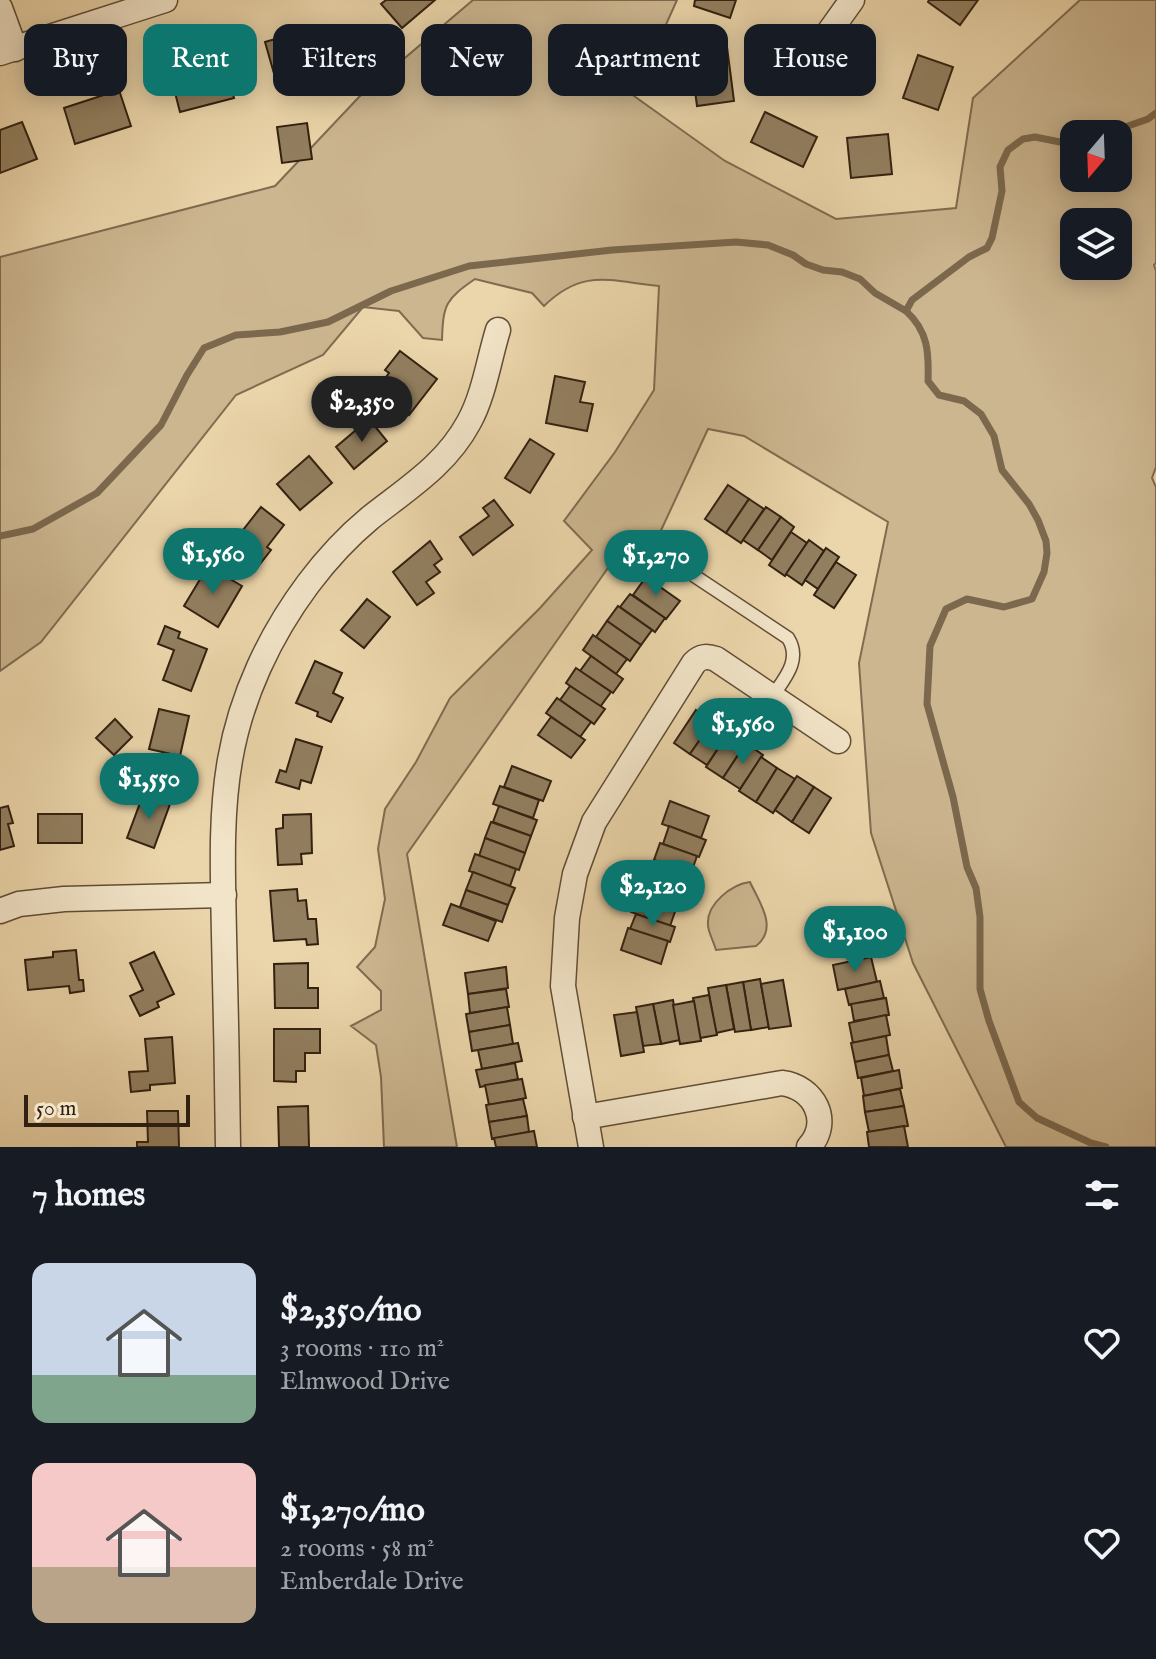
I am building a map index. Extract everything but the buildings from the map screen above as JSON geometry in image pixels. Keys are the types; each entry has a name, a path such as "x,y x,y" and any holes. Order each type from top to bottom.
{"street":[{"path":"0,8 7,51 165,0"},
{"path":"835,24 852,0"},
{"path":"228,1147 224,895 226,794 238,725 270,644 308,584 369,519 434,469 461,436 478,401 498,330"},
{"path":"591,1147 565,1008 563,963 575,874 594,822 699,658 708,656 716,659 838,741"},
{"path":"0,911 19,904 64,899 224,895"},
{"path":"585,1117 782,1083 802,1088 814,1101 820,1123 818,1134 809,1147"}],"lane":[{"path":"681,567 788,638 793,646 793,662 772,697"}],"shaded area":[{"path":"473,0 677,0 666,24 548,24 548,96 634,96 725,161 836,219 956,208 973,98 1080,0 1156,0 1156,467 1152,478 1156,487 1156,1147 1006,1147 913,963 871,833 859,663 888,522 744,436 708,429 651,552 610,565 407,854 457,1147 384,1147 381,1077 376,1045 351,1026 381,1010 381,991 357,967 375,947 385,899 378,849 385,809 416,762 450,698 540,608 592,550 564,521 615,452 654,390 659,286 611,280 584,282 571,286 544,306 532,293 475,279 448,304 442,340 423,338 399,311 363,307 323,355 236,395 41,642 0,671 0,257 275,186 360,96 405,96 405,58 421,44 421,96 532,96 532,24 445,24"},
{"path":"750,882 767,923 763,939 756,946 716,950 708,928 711,910 728,891"}],"waterway":[{"path":"1132,125 1156,113"},
{"path":"0,536 33,529 97,493 161,425 204,348 236,335 280,332 328,322 391,291 469,266 612,250 736,242 768,245 806,264 860,279 875,293 906,311 912,300 969,257 987,248 1002,191 1000,167 1008,150 1023,139 1035,137 1060,142"},
{"path":"906,311 919,326 926,343 928,381 939,395 964,401 981,414 994,436 1002,470 1029,504 1046,541 1044,572 1032,599 1004,607 967,599 946,609 930,646 927,704 953,797 967,867 976,888 980,917 980,989 1019,1102 1037,1118 1106,1147"}]}
